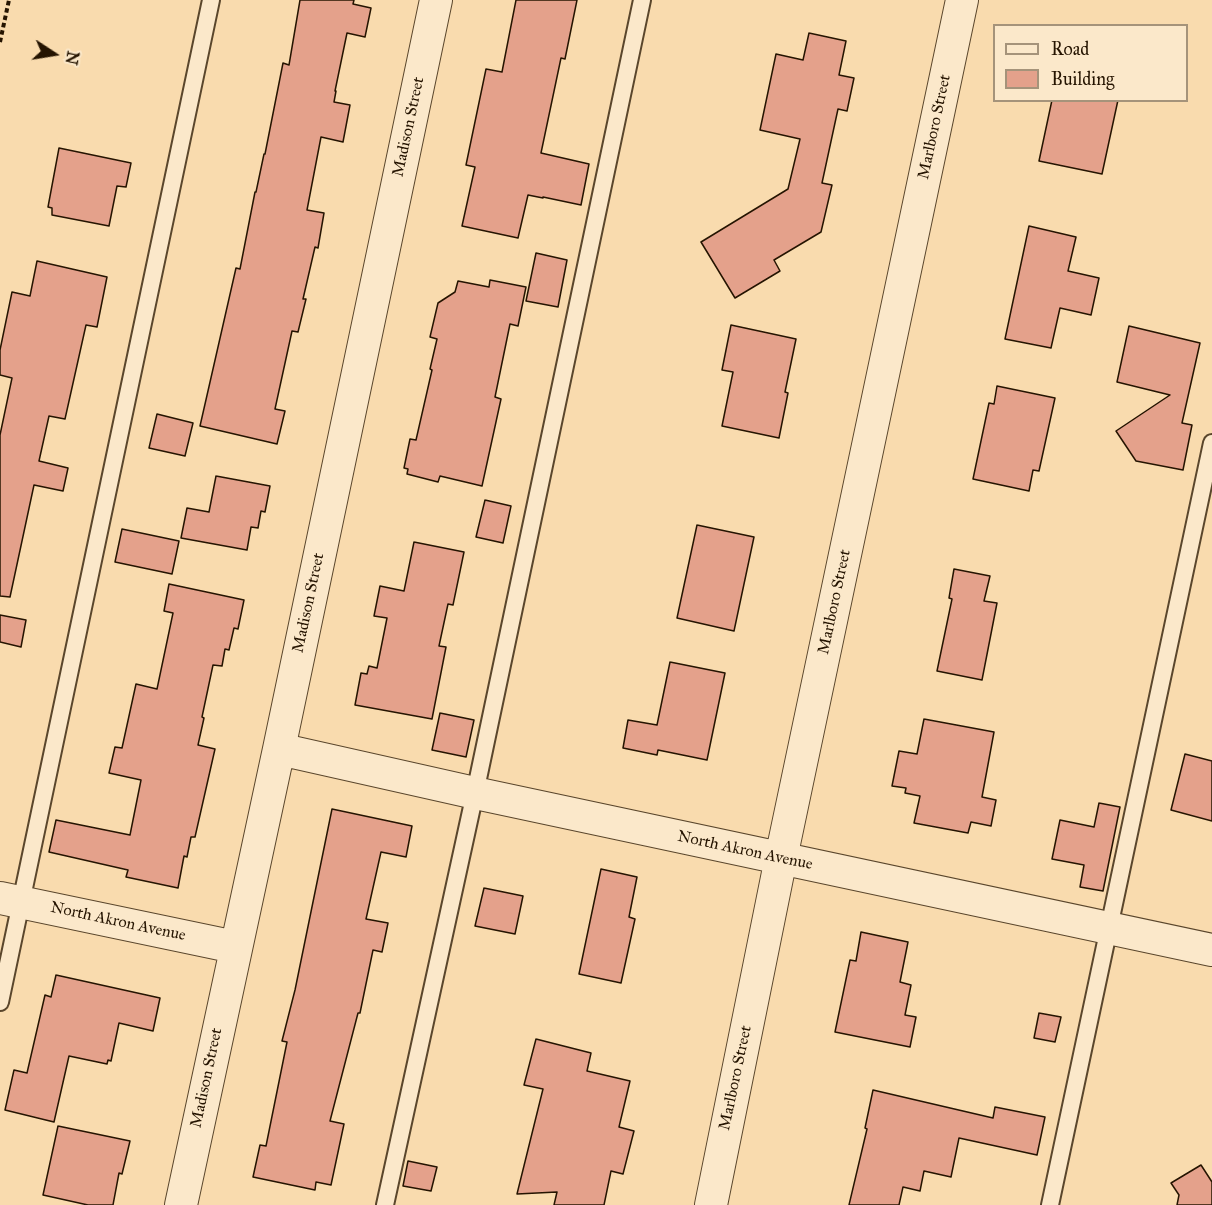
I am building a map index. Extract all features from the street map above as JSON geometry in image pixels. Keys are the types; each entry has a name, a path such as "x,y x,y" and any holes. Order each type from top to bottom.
{"street":[{"name":"Madison Street","path":"180,1205 279,749 436,0"},
{"name":"Marlboro Street","path":"711,1205 781,858 962,0"},
{"name":"North Akron Avenue","path":"279,749 1212,950"},
{"name":"North Akron Avenue","path":"10,900 235,946"}],"lane":[{"path":"0,1002 10,900 211,0"},
{"path":"385,1205 475,793 642,0"},
{"path":"1050,1205 1212,443"}],"path":[{"path":"0,42 9,0"}],"building":[{"path":"300,0 354,0 353,4 371,8 365,37 347,33 334,102 350,105 343,142 321,137 307,210 324,213 318,248 315,247 303,299 306,299 298,332 292,331 275,409 285,411 277,444 200,426 236,268 240,269 283,63 289,65"},
{"path":"516,0 577,0 565,59 561,58 541,153 589,164 581,205 528,195 518,238 462,226 475,167 466,165 486,69 502,72"},
{"path":"809,33 846,41 839,75 854,78 847,111 838,109 822,183 832,185 821,232 774,260 780,271 735,298 701,242 788,189 800,139 760,130 776,54 803,60"},
{"path":"1052,102 1118,102 1102,174 1039,161"},
{"path":"59,148 131,163 126,187 117,186 109,226 52,215 52,208 48,207"},
{"path":"1029,226 1076,237 1068,271 1099,278 1091,315 1060,308 1051,348 1005,339"},
{"path":"536,253 567,260 558,307 526,301"},
{"path":"37,261 107,277 97,327 86,325 65,419 49,416 39,461 68,468 63,491 34,485 10,597 0,596 0,435 12,378 0,375 0,350 12,292 30,296"},
{"path":"490,280 526,287 518,326 510,324 495,397 501,399 482,486 440,476 438,482 407,474 408,469 404,468 410,439 416,440 432,370 430,369 437,339 430,337 438,303 455,292 458,281 489,287"},
{"path":"731,325 796,339 785,392 788,393 779,438 722,426 733,372 722,370"},
{"path":"1129,326 1200,343 1182,423 1192,425 1183,470 1136,461 1116,431 1170,395 1117,382"},
{"path":"997,386 1055,398 1039,471 1033,470 1029,491 973,479 989,403 994,404"},
{"path":"157,414 193,423 185,456 149,448"},
{"path":"216,476 270,486 265,512 261,511 258,528 251,527 247,550 181,538 187,508 209,512"},
{"path":"485,500 511,506 503,543 476,537"},
{"path":"697,525 754,537 734,631 677,618"},
{"path":"122,529 179,541 172,574 115,562"},
{"path":"414,542 464,552 453,605 448,604 439,646 446,647 432,719 355,705 361,673 367,674 369,666 377,668 387,618 374,616 380,586 404,591"},
{"path":"954,569 990,576 984,601 997,603 982,680 937,671 952,599 949,598"},
{"path":"169,584 244,600 238,629 234,628 229,650 225,649 222,666 213,665 198,745 215,749 195,837 191,837 187,857 184,856 178,888 126,877 128,870 49,852 56,820 130,835 141,780 109,773 115,747 122,748 136,684 157,689 173,613 164,611"},
{"path":"0,615 26,620 21,647 0,642"},
{"path":"670,662 725,673 707,760 658,750 657,755 623,748 628,720 657,725"},
{"path":"440,713 474,720 466,757 432,750"},
{"path":"924,719 994,732 982,797 996,800 991,826 971,822 968,833 914,823 920,796 905,793 906,788 892,786 899,751 917,754"},
{"path":"1185,754 1212,761 1212,821 1171,810"},
{"path":"1099,803 1120,807 1103,891 1080,887 1084,865 1052,859 1060,820 1094,827"},
{"path":"332,809 412,826 406,857 381,852 366,919 388,923 382,952 373,950 360,1013 358,1013 330,1121 344,1124 331,1185 316,1182 315,1190 253,1177 260,1145 266,1146 287,1042 282,1041 295,990"},
{"path":"601,869 637,877 629,917 635,919 621,983 579,974"},
{"path":"484,888 523,896 515,934 475,926"},
{"path":"861,932 908,942 900,982 911,985 905,1015 916,1017 910,1047 835,1032 850,960 856,961"},
{"path":"56,975 160,998 153,1031 119,1023 111,1061 108,1060 107,1064 69,1056 54,1122 5,1110 14,1070 27,1073 45,995 51,997"},
{"path":"1039,1013 1061,1017 1055,1042 1034,1038"},
{"path":"536,1039 591,1053 587,1071 630,1081 619,1127 634,1131 623,1174 611,1171 604,1205 554,1205 557,1192 517,1194 543,1089 524,1085"},
{"path":"873,1090 993,1118 995,1107 1045,1117 1037,1155 959,1138 951,1177 924,1171 920,1191 903,1187 899,1205 849,1205 867,1129 865,1128"},
{"path":"58,1126 130,1141 122,1174 119,1173 113,1205 88,1205 43,1195"},
{"path":"408,1161 437,1167 431,1191 403,1186"},
{"path":"1201,1165 1212,1182 1212,1205 1177,1205 1179,1195 1171,1183"}]}
